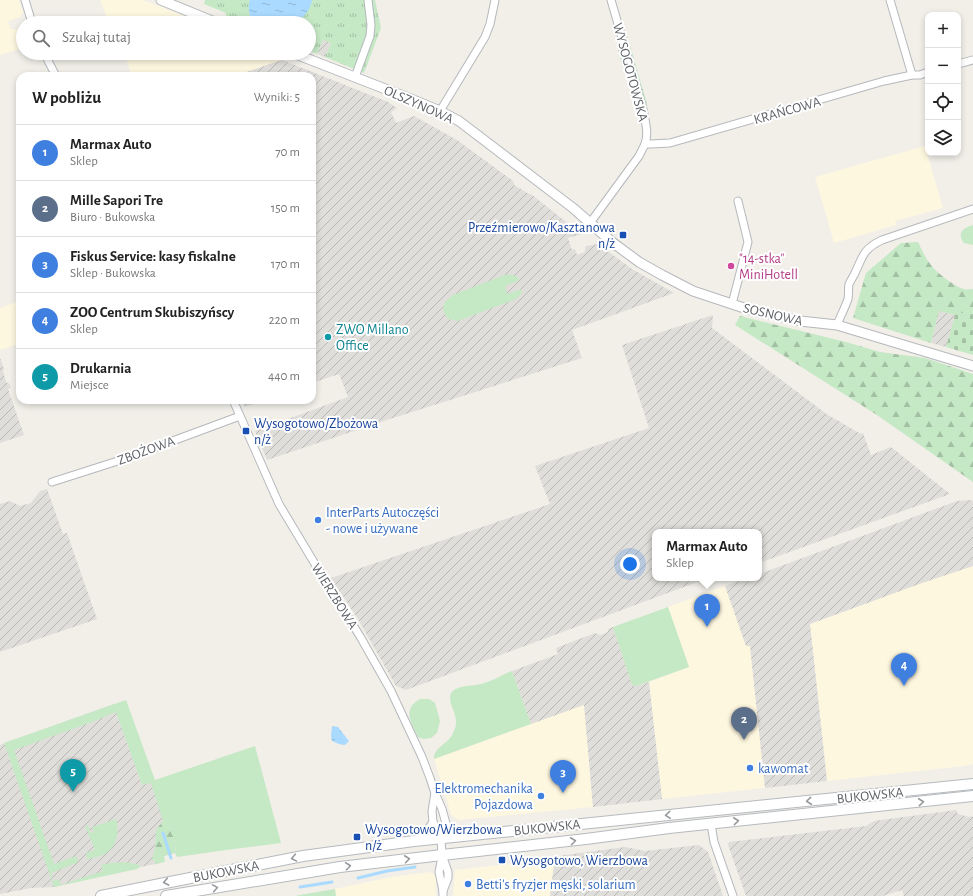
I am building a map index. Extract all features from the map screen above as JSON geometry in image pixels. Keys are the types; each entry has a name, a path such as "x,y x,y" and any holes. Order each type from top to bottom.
{"main road":[{"name":"BUKOWSKA","path":"101,896 303,856 414,841 973,784"},
{"name":"BUKOWSKA","path":"166,896 340,867 711,824 973,796"}],"street":[{"path":"25,0 30,16"},
{"path":"161,0 200,16"},
{"path":"355,77 370,36 371,25 368,0"},
{"path":"440,111 485,37 490,24 495,0"},
{"name":"WYSOGOTOWSKA","path":"590,224 639,156 645,144 647,126 611,0"},
{"path":"890,0 912,75"},
{"path":"48,60 54,72"},
{"name":"OLSZYNOWA","path":"311,60 440,111 459,121 573,208 590,224"},
{"path":"961,63 973,60"},
{"name":"KRAŃCOWA","path":"645,144 670,143 884,81 925,73"},
{"path":"732,304 748,242 738,201"},
{"path":"837,325 848,300 848,289 850,282 862,256 870,246 882,240 973,210"},
{"name":"SOSNOWA","path":"590,224 626,253 689,289 744,308 800,321 837,325 973,366"},
{"name":"WIERZBOWA","path":"235,404 279,504 391,691 422,757 442,809 447,827 441,839"},
{"name":"ZBOŻOWA","path":"52,482 124,459 240,416"},
{"name":"WIERZBOWA","path":"435,793 432,811 433,822 441,839 442,855 448,872 448,878 443,894"},
{"path":"414,841 428,830 433,822"},
{"path":"711,824 714,842 733,896"}],"shaded area":[{"path":"0,0 19,0 23,12 21,16 16,16 16,18 8,21 11,29 16,29 16,50 0,55"},
{"path":"100,0 143,0 184,16 106,16"},
{"path":"323,39 331,43 325,57 317,54"},
{"path":"126,60 282,60 247,72 131,72"},
{"path":"282,60 312,72 247,72"},
{"path":"316,73 388,102 397,108 391,112 396,123 414,116 457,140 513,181 514,185 531,194 581,234 568,238 572,250 575,249 577,255 585,252 586,246 598,244 632,269 674,293 572,330 582,358 267,460 255,431 348,397 339,374 316,382"},
{"path":"925,146 925,156 928,156 943,208 895,221 896,225 834,243 815,177"},
{"path":"16,302 16,344 1,350 0,347 0,308"},
{"path":"939,311 955,315 946,347 931,343"},
{"path":"713,315 712,328 828,415 861,434 863,433 871,455 891,447 950,494 762,562 762,529 652,529 652,581 700,581 406,690 396,686 358,619 331,578 550,504 535,466 649,428 622,345"},
{"path":"0,358 4,369 3,371 6,382 10,384 11,388 8,389 24,435 0,443"},
{"path":"244,404 254,404 245,407"},
{"path":"47,489 63,534 67,533 97,619 0,652 0,504 10,501 20,506 31,503 40,491"},
{"path":"957,501 973,501 973,566 810,624 827,781 765,788 750,646 746,646 725,586 739,581 762,581 762,573"},
{"path":"973,566 973,764 827,781 810,624"},
{"path":"725,586 746,646 750,645 765,788 662,799 649,682 689,667 668,607"},
{"path":"613,627 632,685 636,686 649,682 662,799 593,807 584,705 531,724 512,671 558,654 556,648 595,633 600,635 608,632 608,629"},
{"path":"114,704 142,785 151,782 174,853 164,856 161,863 54,887 31,888 0,894 0,745"},
{"path":"584,704 593,807 458,820 451,814 434,759"},
{"path":"956,810 958,814 969,817 973,816 973,896 904,896 902,890 883,896 746,896 728,845 729,842 866,826 874,821"},
{"path":"699,845 708,852 723,896 550,896 555,857 625,847 645,851"},
{"path":"555,857 550,896 453,896 455,870 544,860"},
{"path":"431,872 436,876 436,896 336,896 335,889 391,877"}],"green space":[{"path":"205,0 375,0 381,28 364,73 325,57 331,43 323,40 316,54 316,16 228,16 225,15 226,13 204,4"},
{"path":"627,35 647,104 647,110 626,36"},
{"path":"619,49 621,50 626,66 625,68 623,68"},
{"path":"973,225 973,245 964,243 961,236 962,231"},
{"path":"918,242 933,268 941,275 960,288 973,289 973,310 955,315 939,311 931,343 853,318 866,273 901,243"},
{"path":"507,274 516,276 520,280 505,286 507,294 522,289 521,294 516,299 458,321 448,319 444,312 443,306 444,303 453,295"},
{"path":"973,310 973,355 946,347 955,315"},
{"path":"740,316 846,342 880,352 925,358 973,374 973,482 877,415 735,325"},
{"path":"668,607 689,667 636,686 632,685 613,627"},
{"path":"512,671 531,724 434,759 436,751 451,737 455,729 456,718 451,704 451,693 459,688 485,683"},
{"path":"420,699 429,699 435,703 440,721 437,733 431,738 424,739 418,737 411,721 411,707"},
{"path":"126,700 155,780 255,746 281,843 177,857 175,853 176,845 168,822 163,821 151,783 142,785 116,712 14,750 54,864 76,856 78,860 77,863 51,873 53,881 59,879 61,885 103,871 101,865 111,863 129,863 139,865 140,867 137,869 54,887 4,743"},
{"path":"116,819 117,836 112,848 107,853 87,859 86,853 95,850 85,826 88,825 91,833 94,832 92,827"},
{"path":"163,821 168,822 176,845 175,853 164,856 155,848 156,830"},
{"path":"155,848 164,856 165,862 155,864 155,860 152,860"},
{"path":"335,889 336,896 294,896"}],"water":[{"path":"250,0 312,0 308,10 303,16 251,16 249,7"},
{"path":"332,726 338,727 349,741 345,745 332,741"}],"waterway":[{"path":"163,833 171,858"},
{"path":"358,878 387,871 415,867"},
{"path":"300,887 332,882"}],"place":[{"name":"Przeźmierowo/Kasztanowa n/ż","path":"623,235"},
{"name":"\"14-stka\" MiniHotell","path":"731,266"},
{"name":"ZWO Millano Office","path":"328,337"},
{"name":"Wysogotowo/Zbożowa n/ż","path":"246,431"},
{"name":"InterParts Autoczęści - nowe i używane","path":"318,520"},
{"name":"Marmax Auto","path":"707,627"},
{"name":"ZOO Centrum Skubiszyńscy","path":"904,686"},
{"name":"Mille Sapori Tre","path":"744,740"},
{"name":"kawomat","path":"750,768"},
{"name":"Drukarnia","path":"73,792"},
{"name":"Fiskus Service: kasy fiskalne","path":"563,793"},
{"name":"Elektromechanika Pojazdowa","path":"541,796"},
{"name":"Wysogotowo/Wierzbowa n/ż","path":"357,837"},
{"name":"Wysogotowo, Wierzbowa","path":"502,860"},
{"name":"Betti's fryzjer męski, solarium","path":"468,884"}]}
